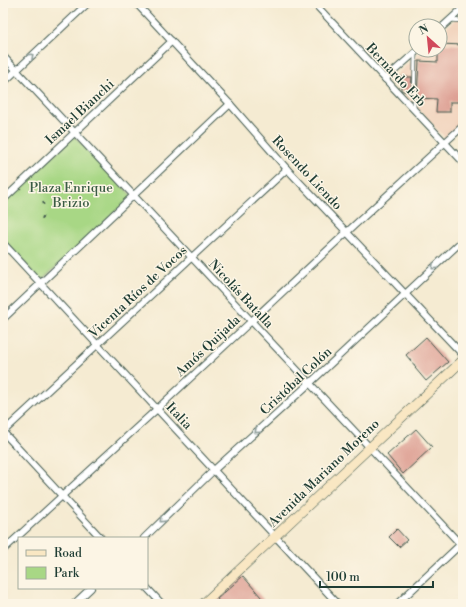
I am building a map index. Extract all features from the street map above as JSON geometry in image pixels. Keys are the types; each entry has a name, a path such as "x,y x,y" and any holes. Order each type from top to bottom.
{"main road":[{"name":"Avenida Mariano Moreno","path":"203,604 463,360"}],"street":[{"path":"3,83 88,3"},
{"name":"Rosendo Liendo","path":"136,3 230,104 287,169 463,355"},
{"name":"Bernardo Erb","path":"314,3 463,162"},
{"path":"450,20 463,8"},
{"name":"Ismael Bianchi","path":"3,200 172,41"},
{"name":"Nicolás Batalla","path":"3,56 462,544"},
{"path":"385,79 408,58"},
{"path":"3,319 230,104"},
{"name":"Amós Quijada","path":"3,550 463,126"},
{"name":"Vicenta Ríos de Vocos","path":"3,432 287,169"},
{"name":"Cristóbal Colón","path":"145,537 214,470 310,383 463,240"},
{"name":"Italia","path":"3,243 338,604"},
{"path":"3,432 100,537"},
{"path":"397,604 462,544"},
{"path":"74,604 90,589"},
{"path":"148,589 162,604"}],"lane":[{"path":"450,20 463,21"},
{"path":"414,110 416,58"}],"path":[{"path":"43,202 44,206"},
{"path":"42,219 43,215"}],"shaded area":[{"path":"463,12 463,122 446,139 391,80 414,58 448,58 448,26"}],"green space":[{"name":"Plaza Enrique Brizio","path":"74,136 132,196 41,281 3,240 3,202"}],"building":[{"path":"448,44 463,45 463,102 450,102 450,112 436,112 437,99 417,98 419,61 438,62 438,58 448,58"},
{"path":"401,77 412,77 411,92 401,90"},
{"path":"426,337 448,362 426,381 406,355"},
{"path":"416,429 432,447 403,474 387,455"},
{"path":"397,529 407,540 399,547 389,537"},
{"path":"243,576 267,604 221,604 217,599"}]}
